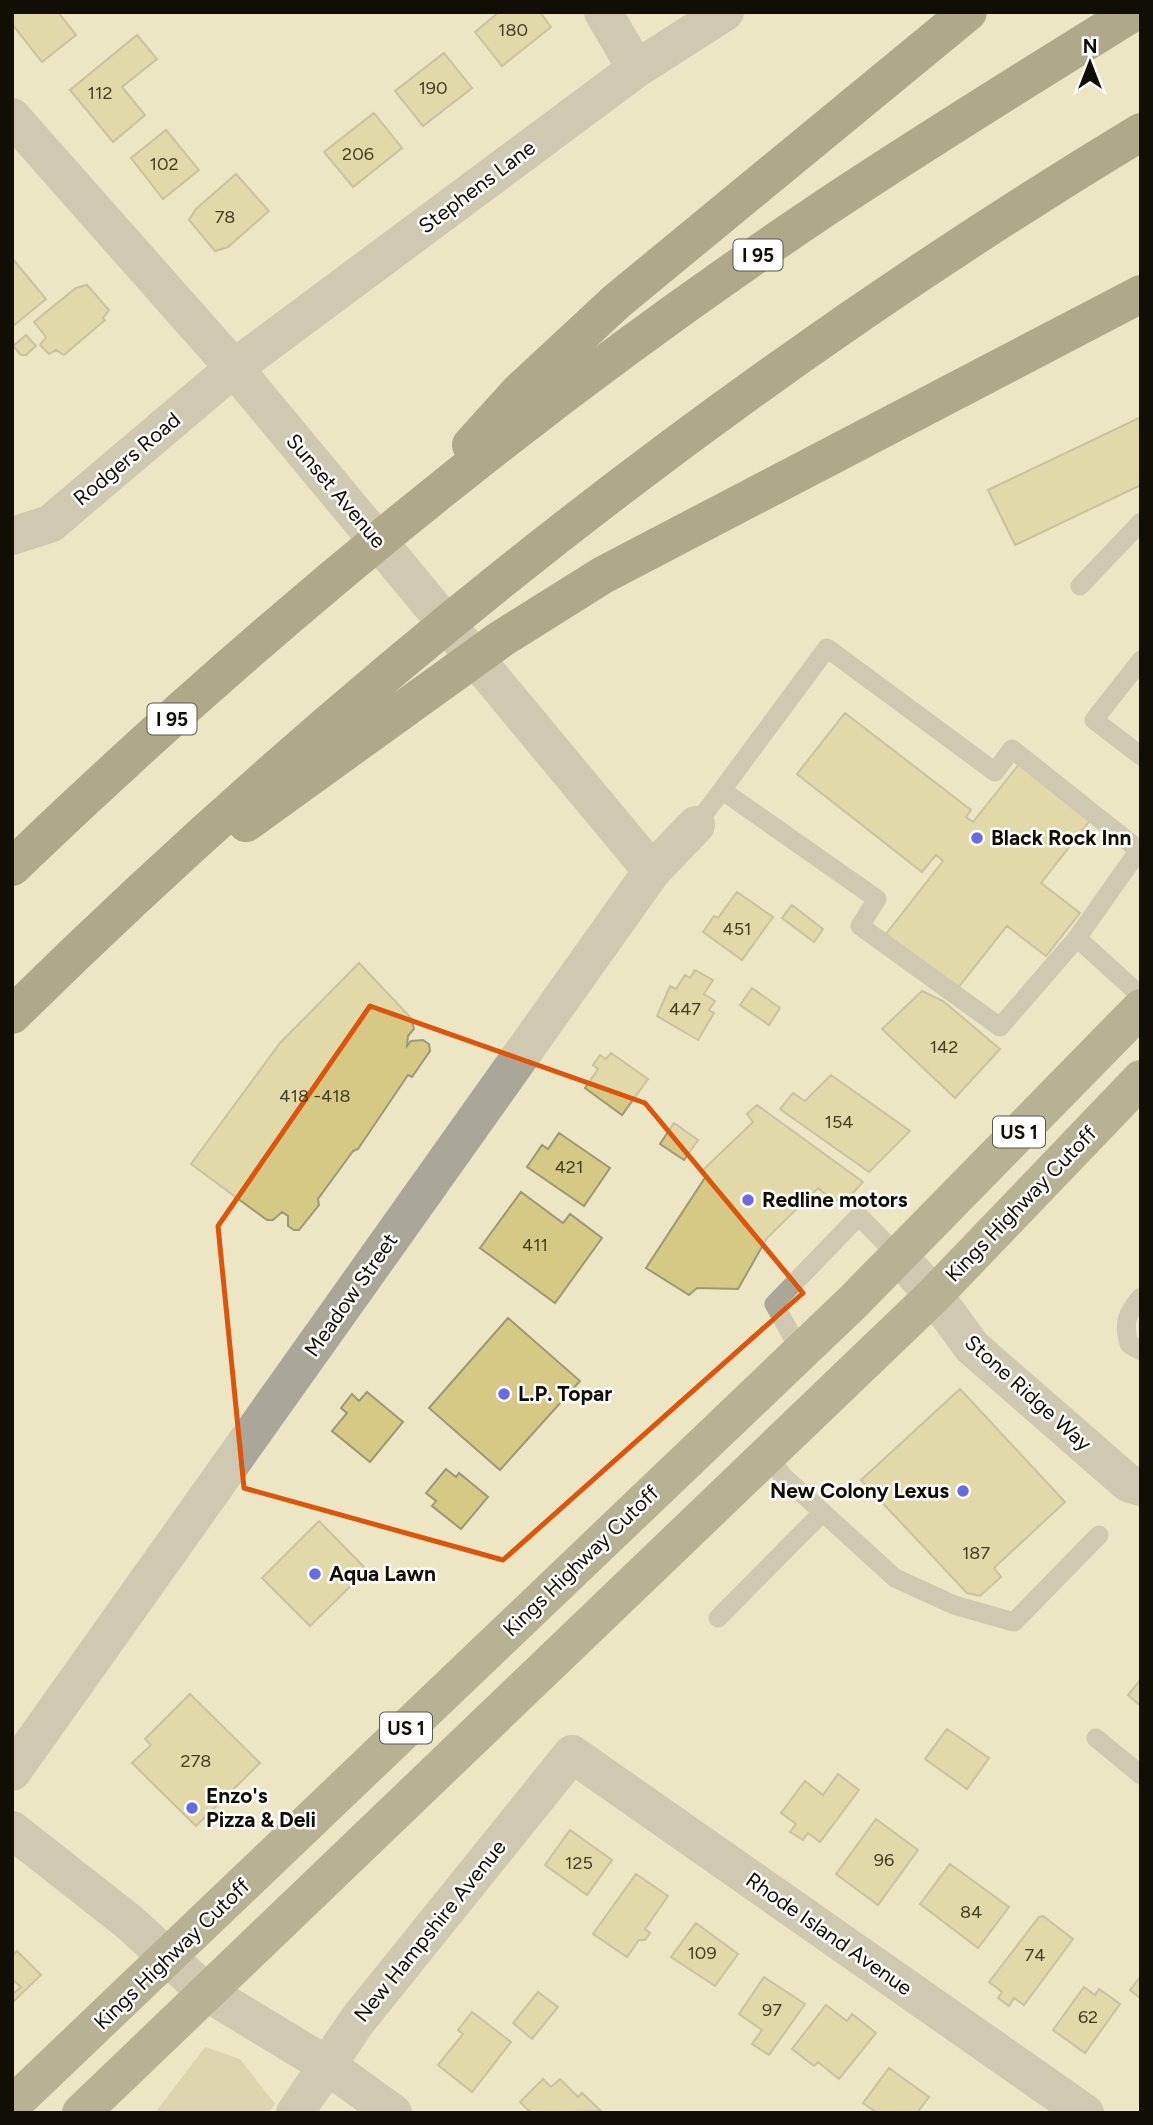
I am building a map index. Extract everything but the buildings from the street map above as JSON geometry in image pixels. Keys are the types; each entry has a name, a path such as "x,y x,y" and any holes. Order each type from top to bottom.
{"highway":[{"path":"400,524 519,392 617,301 968,12"},
{"name":"I 95","path":"12,867 146,742 337,576 513,434 742,266 917,148 1134,12"},
{"path":"12,1015 108,922 289,756 406,656 579,517 778,371 983,230 1141,132"},
{"path":"108,922 501,639 603,575 1141,294"}],"main road":[{"name":"Kings Highway Cutoff","path":"12,2105 170,1958 323,1807 800,1352 1141,1008"},
{"name":"Kings Highway Cutoff","path":"81,2113 934,1294 1141,1079"}],"street":[{"path":"603,12 636,69"},
{"name":"Stephens Lane","path":"233,368 636,69 725,12"},
{"name":"Sunset Avenue","path":"12,117 233,368 652,872"},
{"name":"Rodgers Road","path":"12,536 50,524 233,368"},
{"name":"Meadow Street","path":"12,1772 652,872 696,825"},
{"name":"Stone Ridge Way","path":"898,1256 934,1294 972,1347 1128,1483 1141,1487"},
{"name":"New Hampshire Avenue","path":"295,2113 357,2021 572,1754"},
{"name":"Rhode Island Avenue","path":"572,1754 1085,2113"},
{"path":"12,1830 129,1922 206,1992 328,2066 393,2113"}],"lane":[{"path":"1080,586 1141,522"},
{"path":"696,825 827,648 995,772 1012,749 1139,850 1077,938 1000,1027 860,926 877,900 723,791"},
{"path":"1141,660 1094,720 1141,755"},
{"path":"1077,938 1141,996"},
{"path":"800,1352 774,1304 859,1216 898,1256"},
{"path":"1141,1297 1127,1313 1124,1328 1129,1344 1141,1352"},
{"path":"766,1456 784,1477 895,1578 954,1605 1014,1622 1100,1535"},
{"path":"718,1618 823,1512"},
{"path":"1096,1738 1141,1775"}],"highlighted area":[{"path":"370,1006 645,1103 803,1293 503,1560 244,1488 218,1226"}],"shaded area":[{"path":"205,2047 240,2059 275,2104 269,2113 155,2113"}],"place":[{"name":"Black Rock Inn","path":"977,838"},
{"name":"Redline motors","path":"748,1200"},
{"name":"L.P. Topar","path":"504,1394"},
{"name":"New Colony Lexus","path":"963,1491"},
{"name":"Aqua Lawn","path":"315,1574"},
{"name":"Enzo's Pizza & Deli","path":"192,1808"}]}
